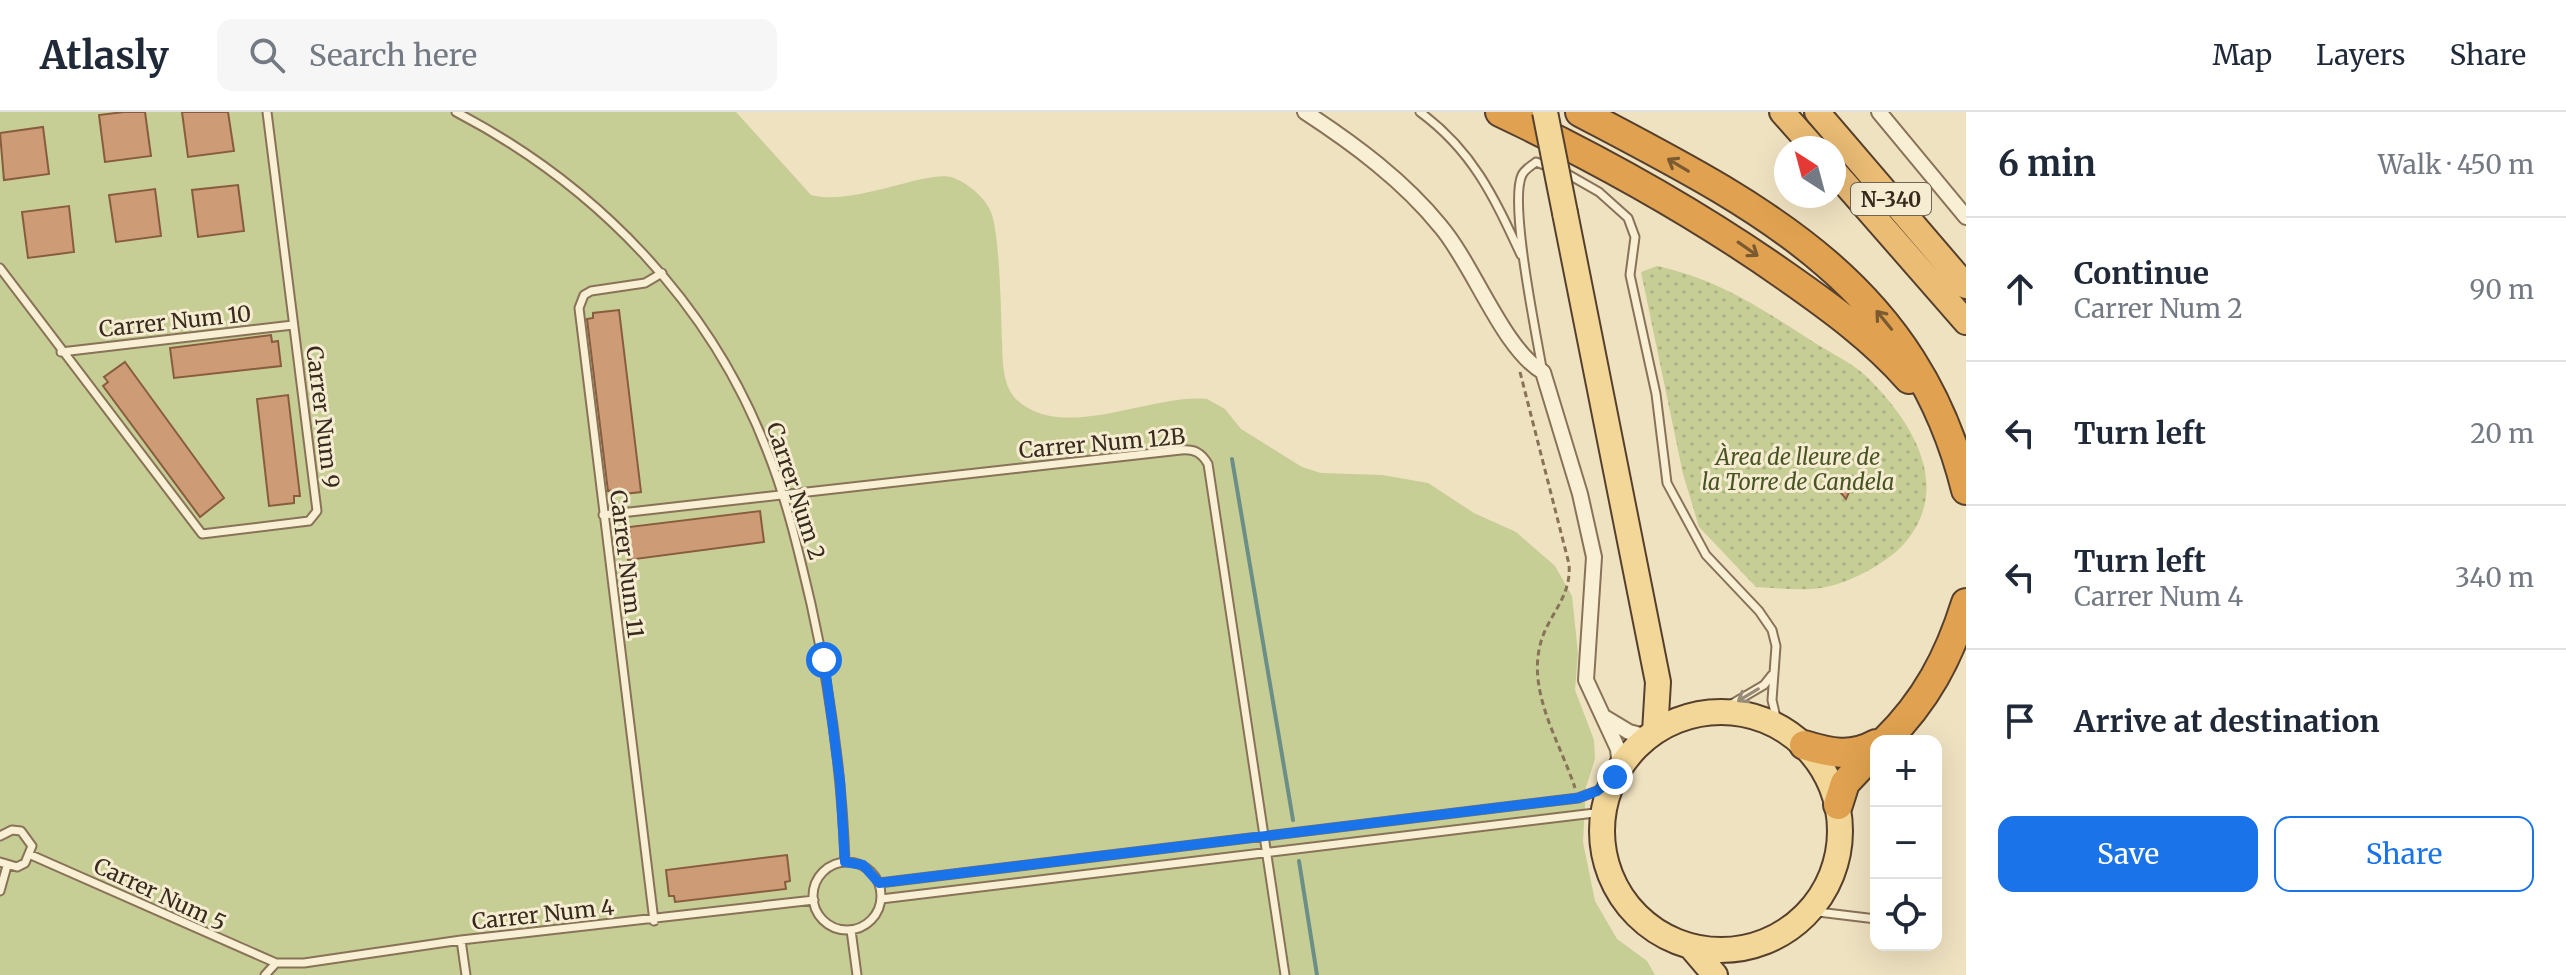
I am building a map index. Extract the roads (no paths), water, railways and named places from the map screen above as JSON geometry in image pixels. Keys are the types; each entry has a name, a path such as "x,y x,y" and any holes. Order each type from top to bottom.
{"highway":[{"path":"1500,112 1683,206 1800,286 1887,354 1949,436"},
{"path":"1580,112 1662,155 1763,217 1846,278 1905,348 1927,382 1966,490"},
{"path":"1782,112 1803,136"},
{"name":"N-340","path":"1817,112 1966,286"},
{"name":"N-340","path":"1846,185 1966,322"},
{"path":"1888,735 1934,683 1952,647 1966,603"},
{"path":"1804,745 1834,754 1870,748"},
{"path":"1838,805 1845,783 1870,755"}],"main road":[{"path":"1545,112 1658,682 1652,735"},
{"path":"1658,682 1679,703 1711,713 1749,716 1778,726 1804,745 1825,773 1838,805 1840,843 1836,862 1821,896 1810,911 1780,935 1745,948 1718,951 1691,947 1651,929 1621,897 1604,856 1603,812 1618,773 1652,735 1674,722 1711,713"},
{"path":"1691,947 1715,975"},
{"path":"1731,975 1745,948"}],"street":[{"path":"1305,112 1350,143 1400,184 1441,226 1469,265 1517,348 1528,363 1543,372 1580,494 1594,557 1586,680 1618,749 1618,773"},
{"path":"1879,112 1966,217"},
{"path":"1601,714 1629,732 1652,735"}],"lane":[{"name":"Carrer Num 9","path":"0,268 194,528 208,535 309,521 315,517 267,112"},
{"name":"Carrer Num 2","path":"456,112 553,172 615,224 662,273 734,378 769,453 824,660 840,781 845,862"},
{"path":"1420,112 1457,142 1478,171 1524,261"},
{"path":"1543,372 1524,261 1521,176 1536,162 1577,178 1628,218 1635,237 1630,275 1656,394 1667,483 1706,555 1759,611 1772,630 1776,646 1772,700 1778,726"},
{"name":"Carrer Num 11","path":"654,921 579,308 584,295 591,291 645,283 662,273"},
{"name":"Carrer Num 10","path":"61,352 293,325"},
{"name":"Carrer Num 12B","path":"603,515 1181,450 1192,449 1203,455 1208,464 1285,975"},
{"path":"1711,713 1764,685 1773,674"},
{"path":"879,883 1578,798 1597,791 1618,773"},
{"path":"881,899 1603,812"},
{"path":"0,836 12,830 21,831 32,846 31,855 17,867 3,864 0,891"},
{"name":"Carrer Num 5","path":"31,855 260,959 276,963"},
{"path":"845,862 863,865 879,883 881,899 869,922 851,930 827,924 819,916 814,900 821,874 845,862"},
{"name":"Carrer Num 4","path":"276,963 304,963 461,940 654,921 814,900"},
{"path":"1810,911 1870,918"},
{"path":"851,930 857,975"},
{"path":"461,940 466,975"},
{"path":"265,975 276,963"}],"waterway":[{"path":"1232,459 1293,820"},
{"path":"1299,861 1317,975"}],"park label":[{"name":"Àrea de lleure de la Torre de Candela","path":"1798,470"}]}
